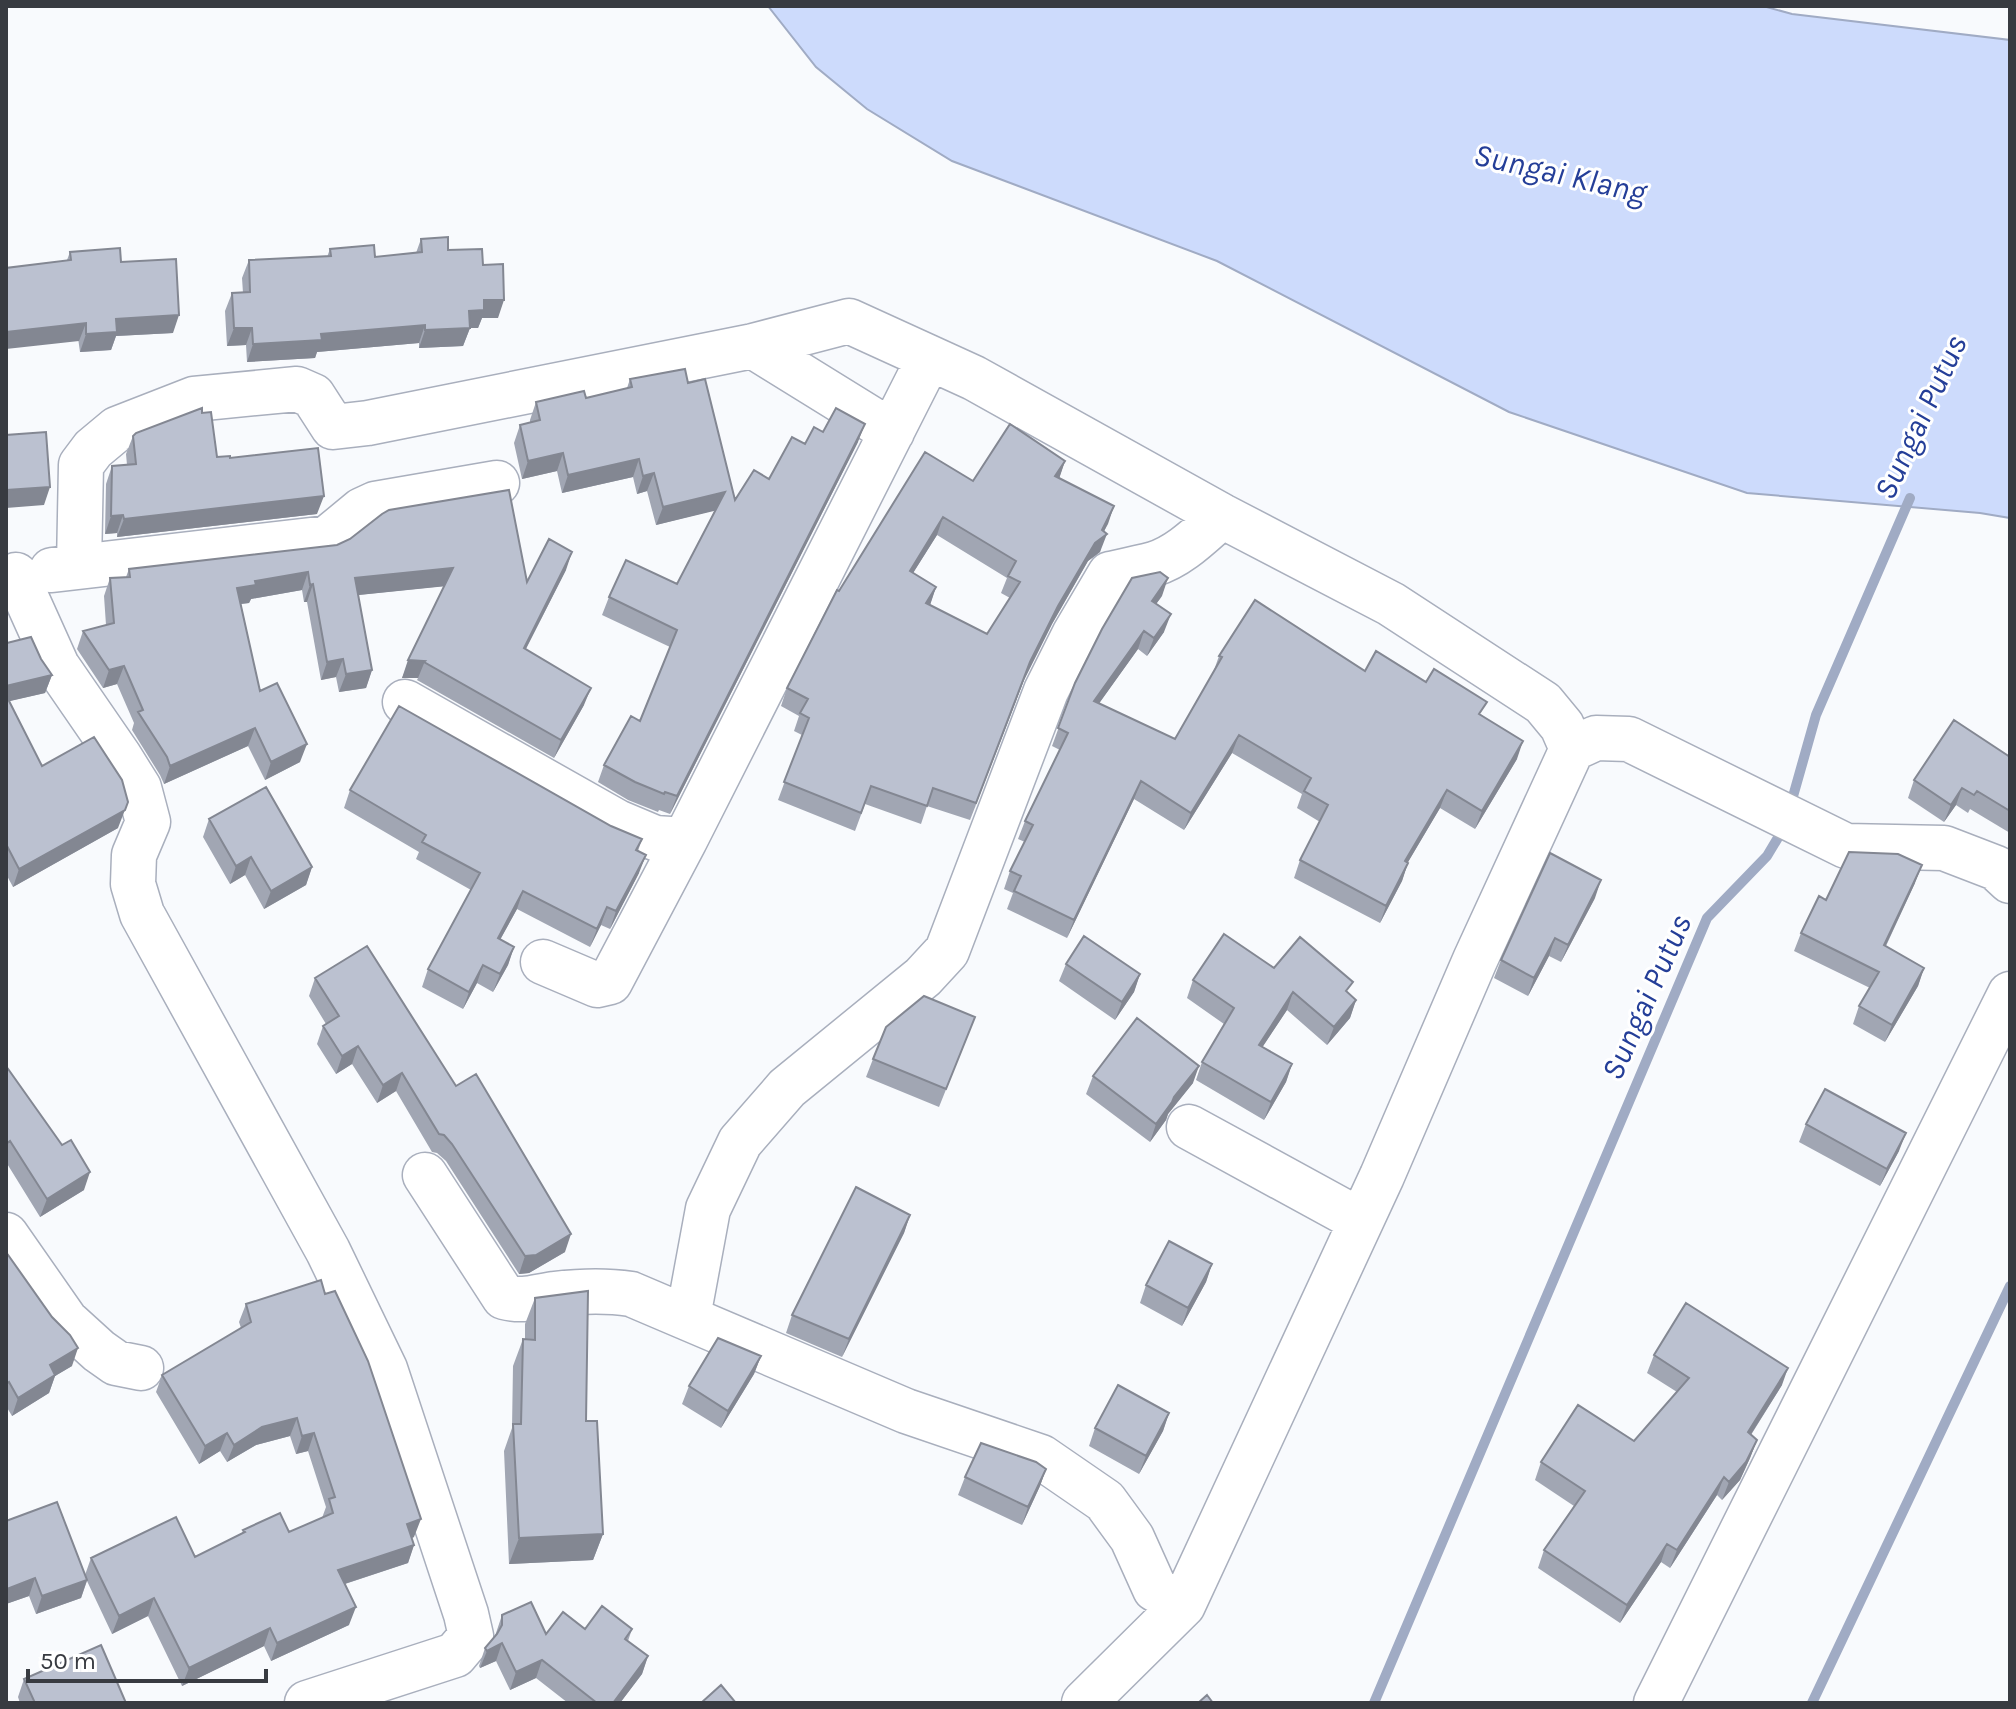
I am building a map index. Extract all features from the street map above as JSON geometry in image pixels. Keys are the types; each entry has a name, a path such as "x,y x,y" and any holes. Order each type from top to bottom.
{"street":[{"path":"79,566 81,465 93,449 117,429 194,399 297,389 313,396 333,427 368,423 753,346 849,321 974,378 1222,516 1391,604 1543,703 1562,726 1572,749"},
{"path":"753,346 892,432"},
{"path":"543,962 597,985 610,982 929,358"},
{"path":"307,1703 455,1655 471,1636 466,1614 385,1369 328,1251 142,914 133,884 134,855 148,822 139,788 57,666 11,576 328,538 362,510 375,504 497,483"},
{"path":"688,1317 708,1209 740,1142 787,1088 923,977 947,951 1046,691 1110,574 1156,563 1175,554 1222,516"},
{"path":"405,702 617,822 655,838 685,840"},
{"path":"1084,1703 1183,1605 1361,1221 1475,960 1572,749 1596,738 1629,739 1846,846 1944,848 1996,868 2010,881"},
{"path":"1656,1703 2010,994"},
{"path":"1189,1127 1361,1221"},
{"path":"425,1175 504,1297 520,1301 552,1294 609,1290 631,1294 906,1411 1041,1457 1105,1501 1132,1538 1155,1589 1183,1605"},
{"path":"6,1235 66,1321 116,1363 141,1368"}],"water":[{"name":"Sungai Klang","path":"768,6 1763,6 1792,14 2010,40 2010,518 1747,493 1509,412 1217,261 952,161 867,109 816,67"}],"building":[{"path":"448,237 448,250 482,249 483,265 503,264 504,300 484,300 484,310 469,311 470,328 425,330 425,325 321,334 322,340 253,344 252,328 234,328 232,293 250,292 249,260 331,256 330,249 374,245 375,257 422,252 421,239"},
{"path":"120,248 121,262 176,259 179,315 116,319 117,332 86,334 86,323 6,332 6,268 71,260 70,252"},
{"path":"685,369 688,383 705,379 735,500 754,470 769,479 792,437 805,444 814,427 823,432 836,408 865,424 677,796 635,782 604,765 631,716 640,721 677,630 609,597 626,560 677,584 725,492 663,507 654,473 643,476 639,459 568,475 563,453 528,461 520,425 540,420 536,402 584,391 586,398 632,387 630,379"},
{"path":"202,408 202,413 211,412 217,457 318,448 324,496 124,519 123,515 111,516 112,466 136,464 133,436"},
{"path":"1010,424 1065,461 1055,476 1114,506 1102,530 1107,534 1095,543 1030,662 976,803 933,788 927,806 871,786 861,813 784,782 809,718 800,713 808,699 787,688 837,590 925,452 973,481","holes":["943,517 1016,561 1008,576 1020,582 987,634 926,603 936,587 910,571"]},
{"path":"46,432 50,487 6,490 6,435"},
{"path":"509,490 527,582 549,539 572,552 524,648 591,688 561,740 425,661 408,660 453,568 355,578 372,670 346,674 343,659 327,662 313,584 310,585 308,572 255,581 256,585 237,588 260,691 277,683 307,744 271,762 255,728 170,766 138,712 143,710 124,666 109,670 83,631 114,623 110,578 130,577 129,569 337,545 389,510"},
{"path":"1160,572 1168,578 1152,601 1171,614 1154,638 1144,631 1094,701 1175,739 1222,657 1219,656 1255,600 1365,671 1376,651 1426,682 1434,669 1487,702 1479,714 1523,741 1482,811 1447,790 1405,861 1408,863 1386,906 1300,860 1328,805 1304,791 1311,778 1239,735 1191,813 1141,781 1074,920 1014,891 1021,876 1010,871 1033,825 1025,821 1068,733 1058,728 1075,683 1132,578"},
{"path":"6,635 7,643 31,637 52,675 6,686"},
{"path":"6,695 42,766 94,737 122,780 128,802 125,810 19,869 6,844"},
{"path":"399,706 611,826 642,839 636,850 646,855 616,911 607,907 597,929 523,891 498,938 514,947 500,974 483,965 469,992 428,969 480,873 422,842 426,835 350,790"},
{"path":"1954,720 2010,757 2010,811 1977,791 1974,795 1962,788 1951,805 1914,780"},
{"path":"266,787 312,867 271,891 251,857 236,866 209,819"},
{"path":"1849,852 1898,854 1922,865 1884,945 1924,968 1892,1025 1859,1006 1879,972 1801,933 1819,896 1826,900"},
{"path":"1550,853 1601,880 1568,945 1555,938 1534,978 1501,960"},
{"path":"1224,934 1274,968 1300,937 1353,982 1346,991 1356,1000 1334,1027 1293,992 1259,1045 1292,1064 1271,1102 1202,1062 1234,1008 1193,980"},
{"path":"1084,936 1140,974 1122,1002 1066,964"},
{"path":"367,946 456,1086 476,1074 571,1234 536,1255 525,1256 452,1144 439,1134 402,1073 383,1085 358,1046 342,1056 323,1026 339,1016 315,978"},
{"path":"924,996 975,1017 946,1089 873,1059 886,1027"},
{"path":"1137,1018 1199,1066 1156,1124 1093,1076"},
{"path":"6,1066 62,1145 71,1140 90,1172 47,1199 10,1141 6,1144"},
{"path":"1825,1089 1906,1133 1887,1169 1806,1124"},
{"path":"856,1187 910,1215 849,1339 792,1315"},
{"path":"1169,1241 1212,1264 1188,1308 1146,1285"},
{"path":"6,1252 78,1348 50,1365 55,1375 18,1398 9,1382 6,1384"},
{"path":"321,1280 325,1294 335,1291 368,1361 421,1519 407,1524 414,1545 338,1570 356,1607 277,1643 270,1628 189,1668 154,1598 119,1616 91,1558 176,1517 195,1557 280,1513 289,1532 333,1513 329,1499 335,1497 314,1433 302,1436 297,1418 262,1427 234,1445 227,1433 205,1446 162,1375 251,1322 246,1304"},
{"path":"588,1291 586,1421 597,1421 603,1534 519,1538 513,1424 521,1424 523,1339 535,1340 535,1298"},
{"path":"1686,1303 1788,1368 1748,1432 1757,1440 1746,1462 1729,1482 1724,1477 1677,1550 1667,1544 1627,1605 1544,1550 1585,1491 1541,1462 1578,1405 1634,1441 1689,1378 1654,1355"},
{"path":"718,1338 761,1356 728,1411 689,1386"},
{"path":"1118,1385 1169,1413 1146,1456 1095,1428"},
{"path":"981,1443 1036,1462 1046,1469 1028,1507 965,1477"},
{"path":"57,1502 87,1580 42,1596 35,1578 7,1589 6,1521"},
{"path":"531,1602 546,1634 563,1612 585,1629 602,1606 632,1629 625,1639 648,1656 613,1703 597,1703 542,1660 516,1672 502,1643 487,1651 485,1648 502,1625 502,1615"},
{"path":"101,1645 126,1703 35,1703 24,1679"},
{"path":"721,1685 736,1703 701,1703"},
{"path":"1207,1695 1213,1703 1198,1703"}],"waterway":[{"name":"Sungai Putus","path":"1790,807 1816,715 1910,498"},
{"name":"Sungai Putus","path":"1374,1703 1707,918 1767,856 1785,826"},
{"path":"1812,1703 2010,1286"}]}
